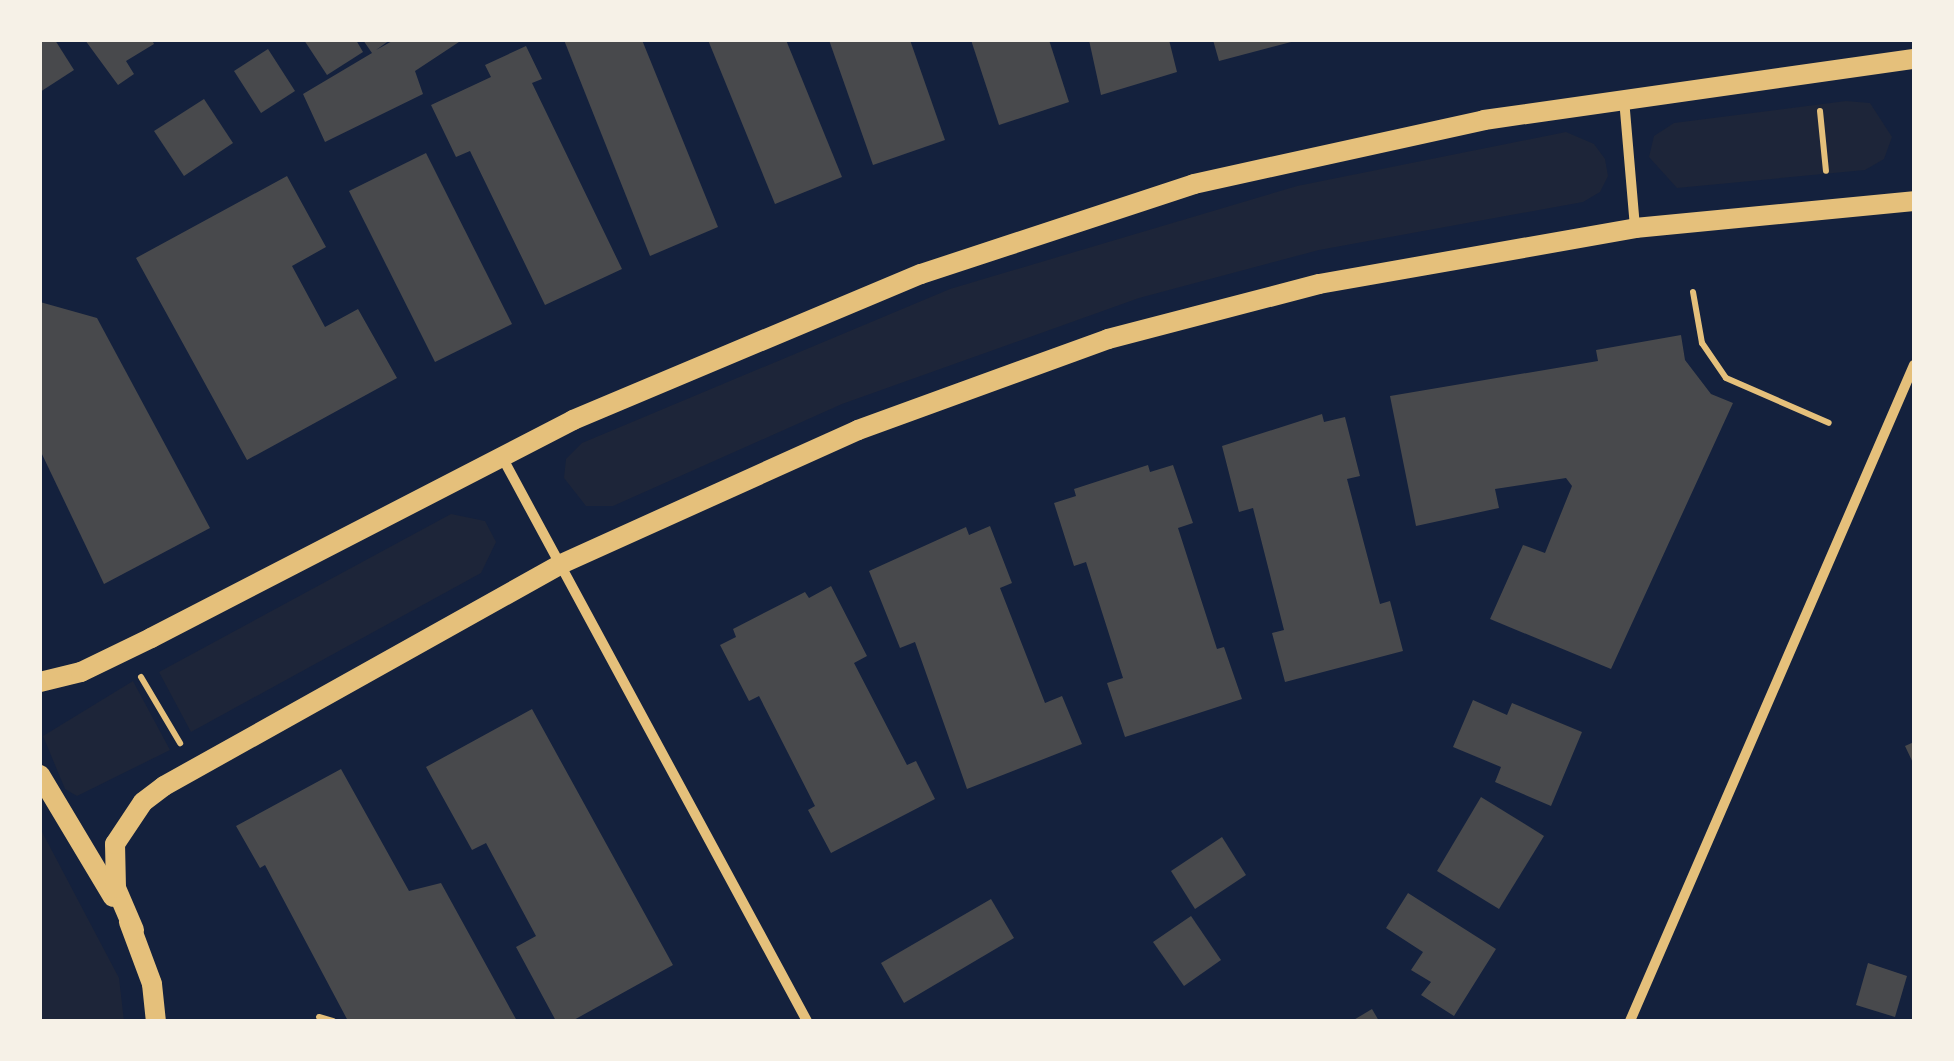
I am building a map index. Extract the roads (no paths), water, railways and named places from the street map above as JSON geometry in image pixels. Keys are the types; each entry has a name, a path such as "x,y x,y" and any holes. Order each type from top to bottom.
{"main road":[{"path":"40,682 81,672 502,456 680,372 921,274 1194,184 1484,120 1914,59"},
{"path":"156,1021 134,930 116,888 115,844 143,802 559,565 858,430 1108,339 1319,284 1635,228 1914,201"},
{"path":"40,775 134,930"}],"street":[{"path":"1624,98 1635,228"},
{"path":"1630,1021 1914,365"},
{"path":"502,456 807,1021"}]}
